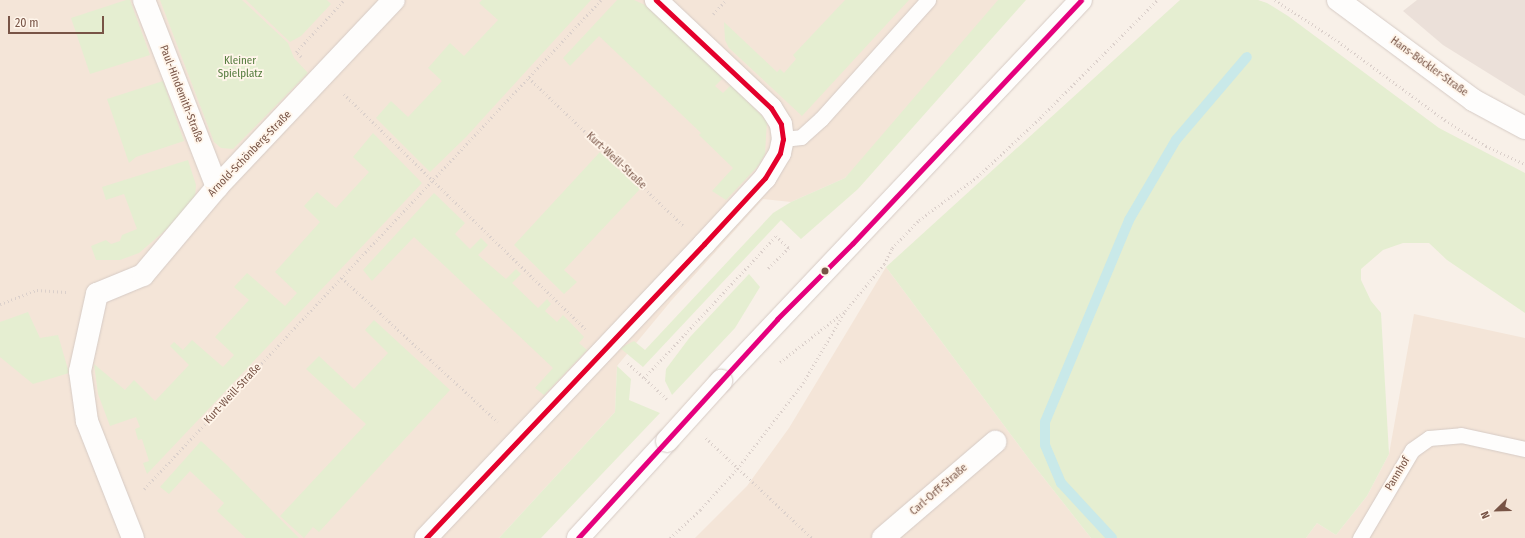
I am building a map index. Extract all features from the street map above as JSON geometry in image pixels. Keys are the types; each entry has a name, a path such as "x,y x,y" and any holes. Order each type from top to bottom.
{"street":[{"name":"Paul-Hindemith-Straße","path":"144,0 217,187"},
{"name":"Arnold-Schönberg-Straße","path":"97,294 143,275 217,187 323,78 394,0"},
{"path":"426,538 607,344 704,244 765,178 782,146 781,124 771,108 656,0"},
{"path":"578,538 721,380 1081,0"},
{"name":"Hans-Böckler-Straße","path":"1338,0 1473,100 1525,128"},
{"path":"97,294 80,371 87,421 133,538"},
{"name":"Carl-Orff-Straße","path":"883,538 995,442"}],"lane":[{"path":"782,146 801,137 821,119 928,0"},
{"name":"Pannhof","path":"1360,538 1412,450 1429,438 1461,435 1525,449"}],"path":[{"name":"Kurt-Weill-Straße","path":"119,504 142,492 602,0"},
{"path":"670,538 700,510 737,469 803,383 845,310 884,264 892,248 919,220 977,177 1040,118 1157,0"},
{"path":"1275,0 1335,39 1445,120 1486,146 1525,164"},
{"path":"323,78 433,180 597,339 607,344 666,399"},
{"name":"Kurt-Weill-Straße","path":"529,78 704,244"},
{"path":"644,378 776,236 789,248 768,269"},
{"path":"342,278 517,440"},
{"path":"0,304 37,290 97,294"},
{"path":"776,364 845,310"},
{"path":"713,444 737,469 812,538"}],"shaded area":[{"path":"0,0 1015,0 845,178 791,202 763,199 671,301 617,366 615,412 499,538 0,538"},
{"path":"1417,0 1525,0 1525,96 1443,45 1403,11"},
{"path":"886,267 1032,463 1091,538 695,538 747,486 789,428"},
{"path":"1414,314 1525,338 1525,538 1306,538 1317,523 1336,535 1367,496 1389,454"}],"green space":[{"path":"130,0 150,55 90,74 71,18"},
{"name":"Kleiner Spielplatz","path":"160,0 242,0 288,43 294,58 308,73 233,149 221,148 214,142"},
{"path":"246,0 327,0 331,4 301,36 290,42"},
{"path":"482,0 591,0 466,137 430,172 376,118 391,101 408,117 442,81 428,68 450,43 464,56 498,20 479,3"},
{"path":"617,0 634,0 645,5 723,78 715,86 723,93 731,85 767,121 765,154 758,166 726,200 712,191 733,168 699,135 701,133 599,36 570,66 563,58"},
{"path":"845,0 909,0 802,116 729,48 725,40 724,22 777,72 780,69 784,73 796,59 793,55"},
{"path":"998,0 1026,0 858,189 801,239 781,220 643,367 620,348 634,341 645,350 773,213 791,202 845,178"},
{"path":"1180,0 1258,0 1267,3 1288,16 1439,128 1525,173 1525,313 1447,260 1429,243 1403,243 1383,250 1361,269 1361,280 1371,301 1381,313 1389,454 1367,496 1336,535 1317,523 1306,538 1091,538 1032,463 886,267"},
{"path":"163,81 184,141 136,157 129,163 107,99"},
{"path":"373,133 422,183 147,474 143,463 149,461 142,439 138,440 135,429 140,427 136,417 110,426 98,394 94,364 125,390 134,380 155,401 189,365 170,346 174,342 183,350 192,340 223,367 234,355 215,337 249,300 234,287 247,273 285,306 297,293 275,272 320,222 304,206 317,192 336,208 369,172 353,157"},
{"path":"600,152 640,189 564,270 577,282 564,294 514,245"},
{"path":"188,160 196,185 195,197 168,228 139,253 120,260 96,260 91,246 106,240 111,244 120,241 122,235 137,229 124,194 106,200 102,187"},
{"path":"434,193 465,223 455,234 470,249 481,238 488,245 478,255 506,279 516,269 521,274 512,283 538,308 547,299 551,304 545,311 557,322 563,315 584,337 579,343 587,350 544,395 535,388 553,368 414,237 372,281 363,270"},
{"path":"749,274 760,287 735,328 672,395 665,381 666,369 690,337"},
{"path":"28,312 40,338 58,335 69,373 33,384 0,357 0,322"},
{"path":"374,320 450,390 319,532 313,527 304,538 280,516 366,424 306,369 319,356 354,389 388,353 365,330"},
{"path":"617,366 631,379 629,400 660,413 541,538 499,538 615,412"},
{"path":"201,441 228,466 299,538 246,538 217,511 224,503 190,471 169,494 160,487"}],"waterway":[{"path":"1112,538 1061,483 1045,445 1045,422 1129,220 1176,140 1247,57"}],"transit line":[{"path":"426,538 765,178 780,153 783,139 781,124 771,108 656,0"},
{"path":"578,538 777,319 853,243 1081,0"}]}
